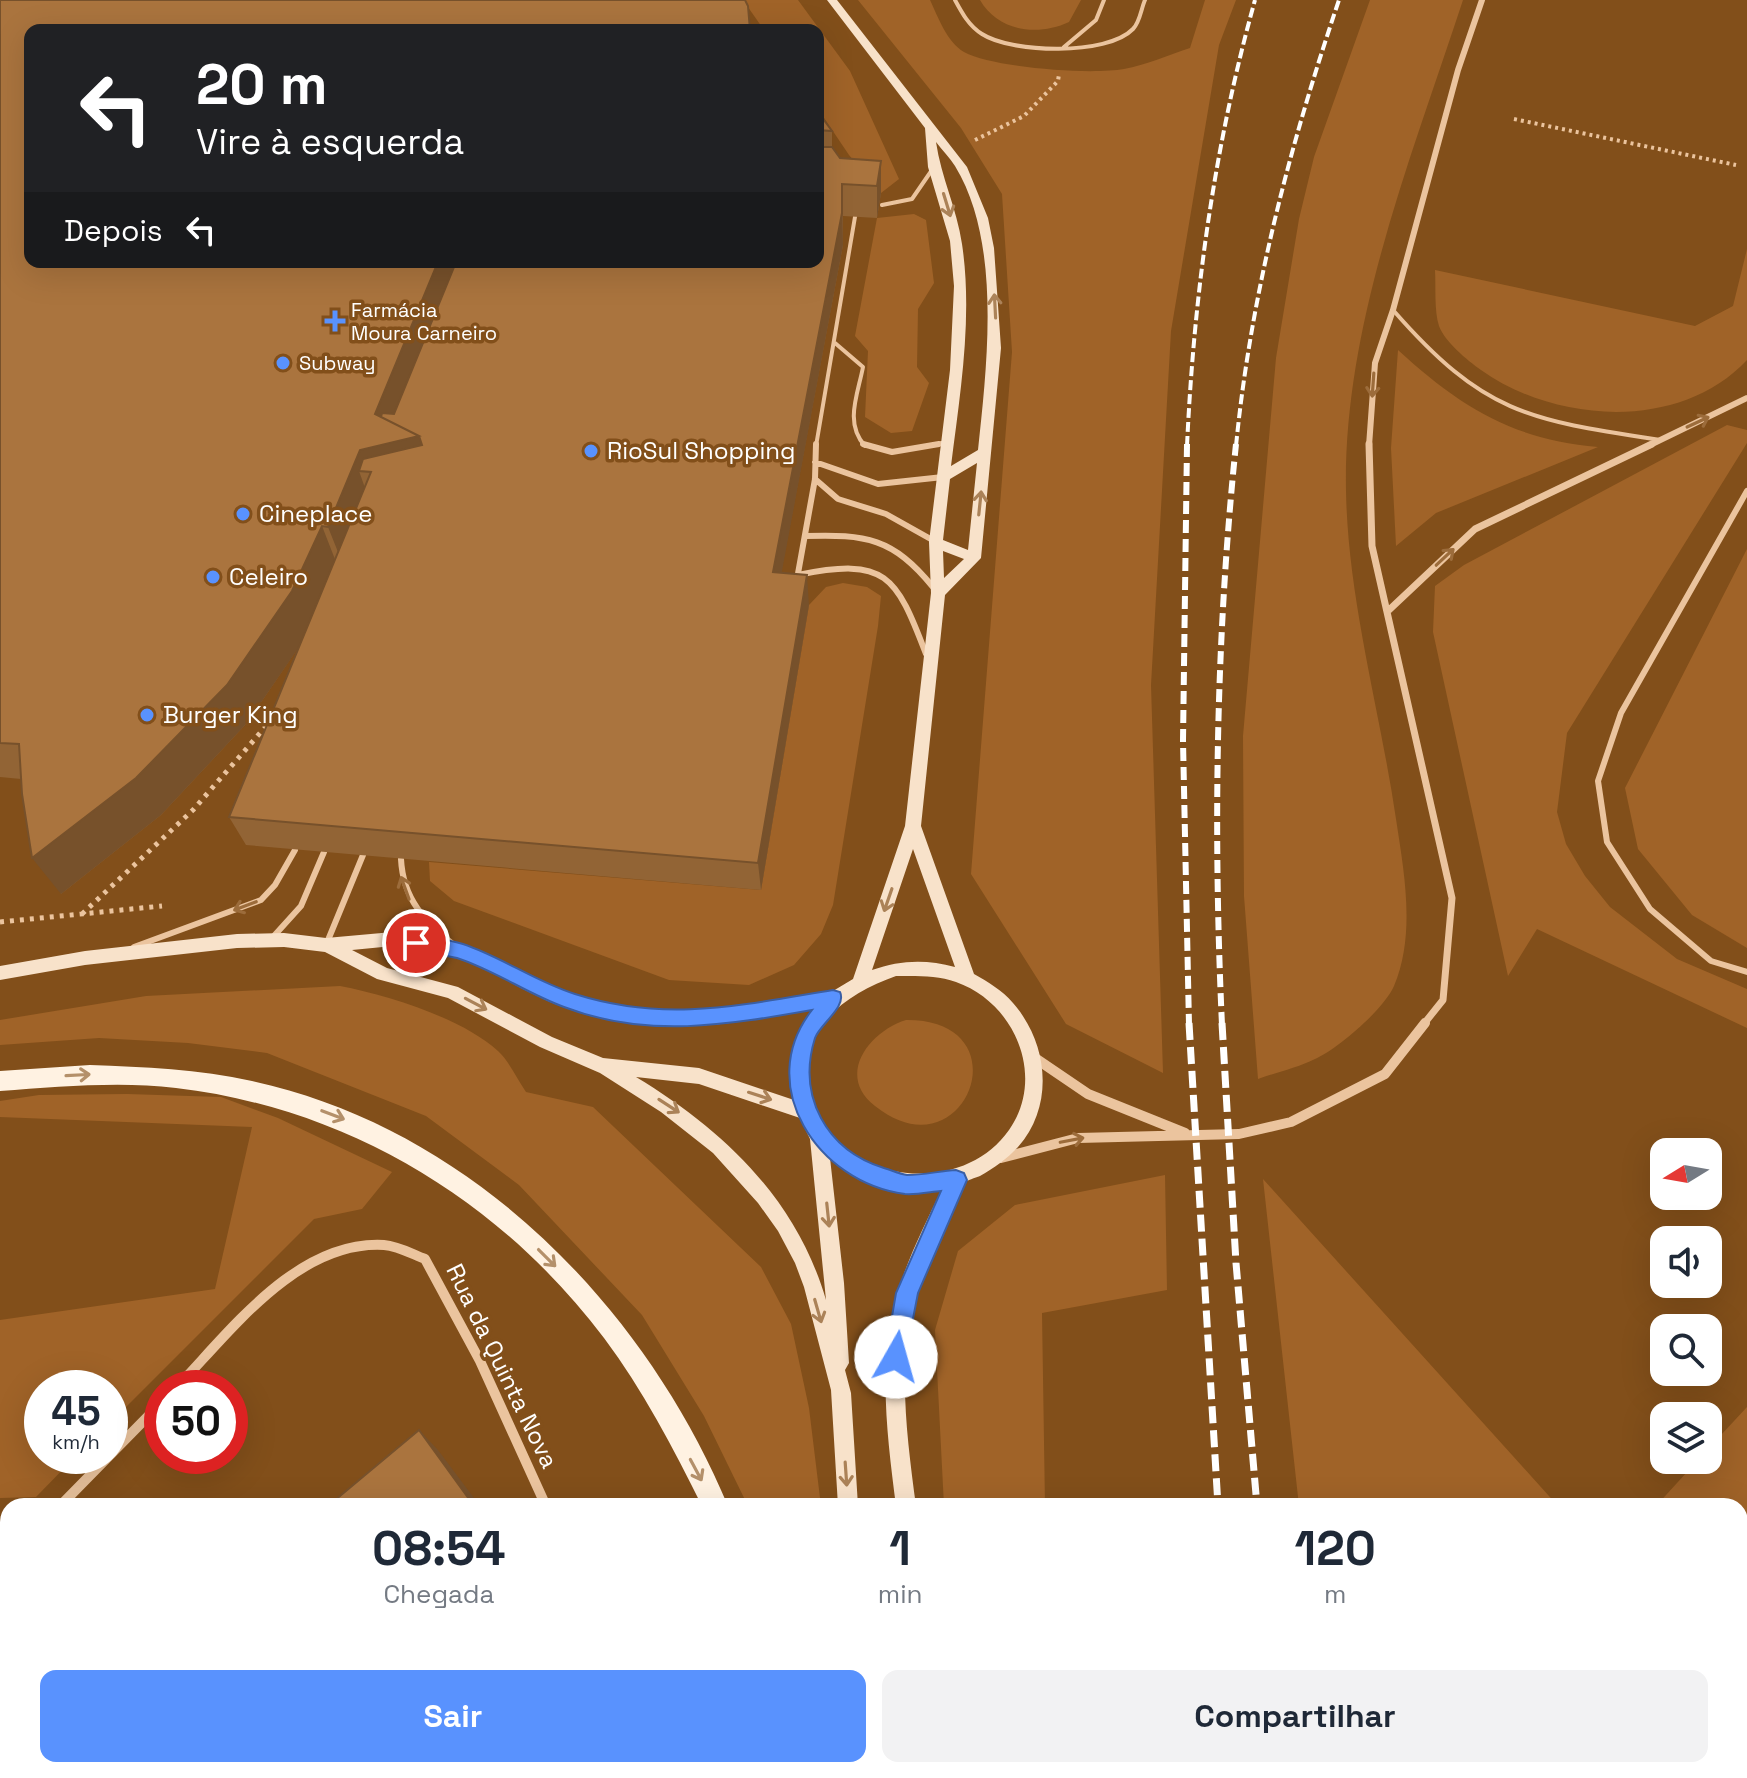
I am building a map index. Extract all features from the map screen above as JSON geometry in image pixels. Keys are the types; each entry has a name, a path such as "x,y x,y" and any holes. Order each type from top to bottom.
{"main road":[{"path":"832,0 929,130 961,167 977,205 993,281 995,348 974,558 938,593"},
{"path":"861,979 913,826 938,593 936,542 949,441 960,286 956,241 934,167 929,130"},
{"path":"944,477 985,452"},
{"path":"936,542 974,558"},
{"path":"913,826 967,978"},
{"path":"4,969 121,953 270,940 326,945 393,939 460,951 568,1001 646,1019 714,1019 833,998"},
{"path":"326,945 383,974 452,992 546,1042 602,1066 675,1109 719,1146 763,1192 803,1259 841,1393"},
{"path":"896,969 933,969 967,978 998,998 1021,1025 1035,1058 1035,1094 1022,1129 996,1159 956,1180 905,1184 857,1169 819,1137 804,1111 798,1070 808,1030 833,998 861,979 896,969"},
{"path":"602,1066 699,1076 804,1111"},
{"path":"0,1081 84,1074 215,1084 297,1101 369,1128 431,1162 488,1202 597,1311 650,1389 711,1498"},
{"path":"819,1137 835,1283 848,1498"},
{"path":"905,1498 898,1444 897,1337 920,1257 956,1180"}],"street":[{"path":"996,1159 1078,1138 1239,1134 1291,1122 1385,1074 1443,1000 1452,898 1372,546 1368,457 1375,363 1393,310 1458,70 1482,0"},
{"path":"1389,610 1475,529 1747,398"},
{"path":"1035,1058 1088,1094 1190,1135"},
{"name":"Rua da Quinta Nova","path":"194,1370 285,1280 342,1248 385,1245 425,1259 480,1361 542,1498"},
{"path":"128,1437 144,1421"},
{"path":"68,1498 92,1474"}],"lane":[{"path":"955,0 967,21 985,37 1010,46 1064,47 1118,38 1134,28 1145,0"},
{"path":"1064,47 1096,20 1104,0"},
{"path":"882,205 912,199 934,167"},
{"path":"795,590 857,223 856,206"},
{"path":"1393,310 1429,351 1493,400 1564,425 1660,440"},
{"path":"835,343 863,367 853,423 857,435 868,446 883,452 899,453 949,441"},
{"path":"815,462 878,484 944,477"},
{"path":"815,479 827,496 837,502 875,510 936,542"},
{"path":"1747,491 1634,687 1621,713 1598,781 1607,842 1650,909 1711,961 1747,972"},
{"path":"805,536 833,534 879,539 904,552 938,593"},
{"path":"798,575 851,567 884,575 897,585 906,601 930,664"},
{"path":"121,953 212,915 261,900 275,885 295,850"},
{"path":"270,940 301,906 324,852"},
{"path":"326,945 363,855"},
{"path":"401,859 404,893 423,919 460,951"}],"path":[{"path":"949,153 1024,116 1058,81 1064,47"},
{"path":"1514,119 1736,165"},
{"path":"82,914 193,810 270,723 281,727"},
{"path":"244,753 255,757"}],"shaded area":[{"path":"743,0 798,0 816,24 760,24"},
{"path":"858,0 930,0 948,36 958,48 978,58 1042,69 1109,71 1132,67 1190,48 1205,0 1236,0 1219,45 1171,331 1151,685 1163,1073 1066,1024 971,874 1012,352 1002,194 961,128"},
{"path":"980,0 1081,0 1069,22 1032,30 1008,25 997,19"},
{"path":"1370,0 1463,0 1384,242 1356,366 1348,429 1346,491 1352,573 1402,860 1406,903 1405,945 1401,966 1389,995 1359,1027 1336,1047 1315,1059 1258,1079 1244,896 1243,736 1276,358 1299,219 1314,157"},
{"path":"824,36 850,71 899,179 881,193 849,155 824,118"},
{"path":"914,214 926,220 934,283 918,309 917,367 929,383 912,431 891,433 865,417 868,351 855,336 877,218"},
{"path":"1747,249 1747,360 1719,383 1688,399 1653,409 1617,412 1580,409 1544,401 1511,388 1481,370 1457,350 1442,332 1437,320 1435,270 1695,326 1733,306"},
{"path":"1398,350 1443,388 1489,417 1539,437 1598,447 1436,513 1396,546 1391,448"},
{"path":"1727,425 1747,430 1747,443 1567,733 1557,812 1566,844 1585,876 1610,907 1677,959 1747,989 1747,1028 1537,929 1508,976 1433,632 1435,586 1464,565"},
{"path":"1747,549 1747,948 1692,915 1638,849 1625,788"},
{"path":"843,583 867,587 881,596 878,626 833,905 821,934 794,965 749,985 669,980 454,901 430,881 429,862 761,890 809,605 826,587"},
{"path":"340,986 379,995 445,1018 483,1039 498,1051 526,1092 593,1107 761,1267 791,1324 809,1408 820,1498 744,1498 704,1416 642,1315 519,1185 426,1116 267,1053 188,1043 99,1038 0,1045 0,1020 146,996"},
{"path":"906,1020 943,1026 964,1043 973,1066 969,1090 956,1110 935,1123 907,1123 875,1106 863,1094 858,1081 858,1068 870,1044 880,1034"},
{"path":"39,1095 221,1097 278,1118 392,1172 362,1209 314,1219 163,1370 144,1370 144,1389 128,1405 128,1370 24,1370 24,1474 58,1474 36,1497 0,1498 0,1320 215,1289 252,1127 0,1117 0,1101"},
{"path":"1165,1175 1167,1290 1042,1313 1045,1498 944,1498 935,1330 958,1251 1015,1205"},
{"path":"1263,1179 1551,1498 1298,1498"},
{"path":"1747,1407 1747,1498 1663,1498 1685,1474 1722,1474 1722,1434"}],"building":[{"path":"0,0 745,0 750,24 24,24 24,268 436,268 375,414 419,436 360,450 328,527 322,526 292,591 227,685 136,778 32,858 22,794 19,744 0,743"},
{"path":"824,120 832,131 824,130"},
{"path":"824,147 832,147 840,158 881,161 877,186 842,184 842,213 773,572 807,575 758,863 229,817 371,472 359,471 363,459 422,445 419,436 381,417 382,413 394,414 454,268 824,268"},
{"path":"419,1430 468,1498 338,1498"}],"railway":[{"path":"1187,446 1195,333 1208,221 1228,110 1255,0"},
{"path":"1236,446 1262,276 1304,109 1339,0"},
{"path":"1187,444 1183,741 1189,1025"},
{"path":"1222,1025 1218,734 1224,589 1236,444"},
{"path":"1189,1023 1218,1498"},
{"path":"1222,1023 1236,1263 1256,1498"}],"place":[{"name":"Farmácia Moura Carneiro","path":"335,321"},
{"name":"Subway","path":"283,363"},
{"name":"RioSul Shopping","path":"591,451"},
{"name":"Cineplace","path":"243,514"},
{"name":"Celeiro","path":"213,577"},
{"name":"Burger King","path":"147,715"}],"route":[{"path":"416,943 460,951 486,960 568,1001 624,1016 657,1020 714,1019 833,998 808,1030 798,1070 804,1111 819,1137 857,1169 905,1184 956,1180 907,1293 897,1337 896,1357"}]}
